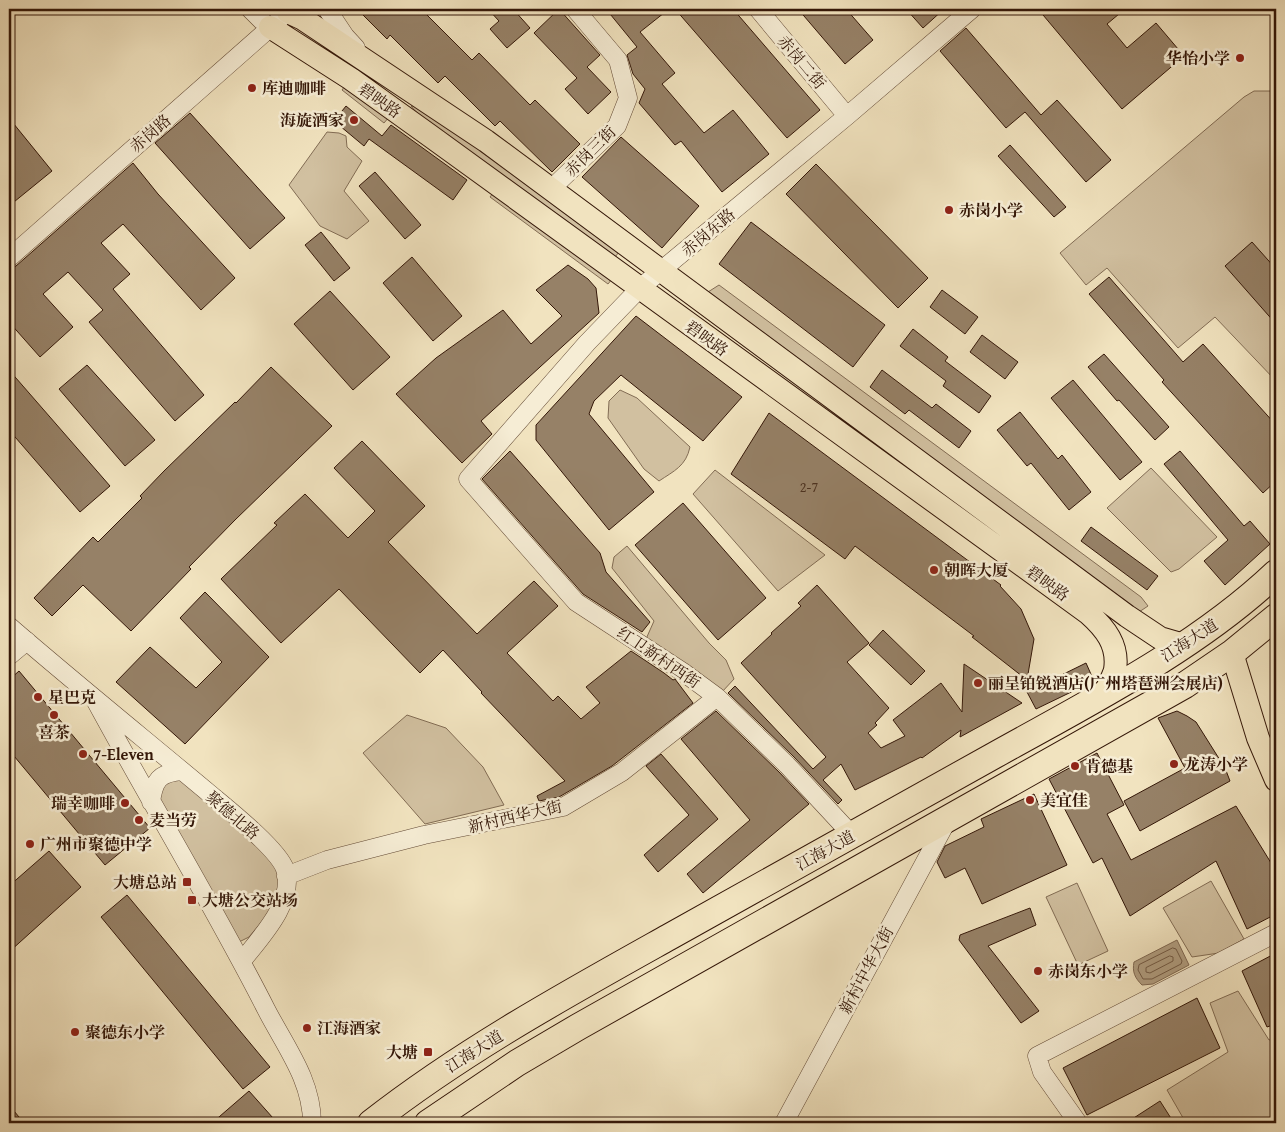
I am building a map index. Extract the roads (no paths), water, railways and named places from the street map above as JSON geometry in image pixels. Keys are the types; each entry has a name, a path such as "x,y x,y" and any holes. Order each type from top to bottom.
{"highway":[{"name":"江海大道","path":"371,1123 438,1073 508,1029 1104,695 1184,645 1232,611 1276,573"},
{"name":"江海大道","path":"428,1123 517,1063 1185,685 1232,653 1276,617"}],"main road":[{"name":"碧映路","path":"282,14 303,19 464,125 1121,612 1160,638 1184,645"},
{"name":"碧映路","path":"282,14 351,79 1088,613 1104,628 1112,642 1116,657 1115,671 1104,695"},
{"path":"1232,653 1258,738 1276,780"}],"street":[{"name":"碧映路","path":"250,9 260,20 282,14"},
{"path":"327,9 344,36 371,65"},
{"name":"赤岗三街","path":"551,189 617,126 628,98 618,60 575,9"},
{"name":"赤岗二街","path":"758,9 847,116"},
{"name":"赤岗东路","path":"468,479 587,344 640,288 972,9"},
{"name":"赤岗路","path":"9,258 282,14"},
{"name":"红卫新村西街","path":"468,479 576,602 683,672 717,697 787,765 852,835"},
{"name":"聚德北路","path":"9,626 234,815 278,857 285,869 286,876"},
{"path":"9,656 27,641"},
{"name":"新村西华大街","path":"286,876 327,860 424,835 563,807 622,772 717,697"},
{"name":"聚德北路","path":"94,698 242,961 298,1067 308,1091 312,1123"},
{"path":"151,802 153,789 159,778 167,772 182,770"},
{"name":"新村中华大街","path":"784,1123 949,818"},
{"path":"242,961 282,906 288,890 286,876"},
{"path":"1078,1123 1042,1072 1037,1056 1276,933"}],"water":[{"path":"1177,940 1189,965 1153,984 1142,985 1135,975 1133,969 1134,962"}],"place":[{"name":"华怡小学","path":"1240,58"},
{"name":"库迪咖啡","path":"252,88"},
{"name":"海旋酒家","path":"354,120"},
{"name":"赤岗小学","path":"949,210"},
{"name":"朝晖大厦","path":"934,570"},
{"name":"丽呈铂锐酒店(广州塔琶洲会展店)","path":"978,683"},
{"name":"星巴克","path":"38,697"},
{"name":"喜茶","path":"54,715"},
{"name":"7-Eleven","path":"83,754"},
{"name":"龙涛小学","path":"1174,764"},
{"name":"肯德基","path":"1075,766"},
{"name":"美宜佳","path":"1030,800"},
{"name":"瑞幸咖啡","path":"125,803"},
{"name":"麦当劳","path":"139,820"},
{"name":"广州市聚德中学","path":"30,844"},
{"name":"大塘总站","path":"187,882"},
{"name":"大塘公交站场","path":"192,900"},
{"name":"赤岗东小学","path":"1038,971"},
{"name":"江海酒家","path":"307,1028"},
{"name":"聚德东小学","path":"75,1032"},
{"name":"大塘","path":"428,1052"}]}
